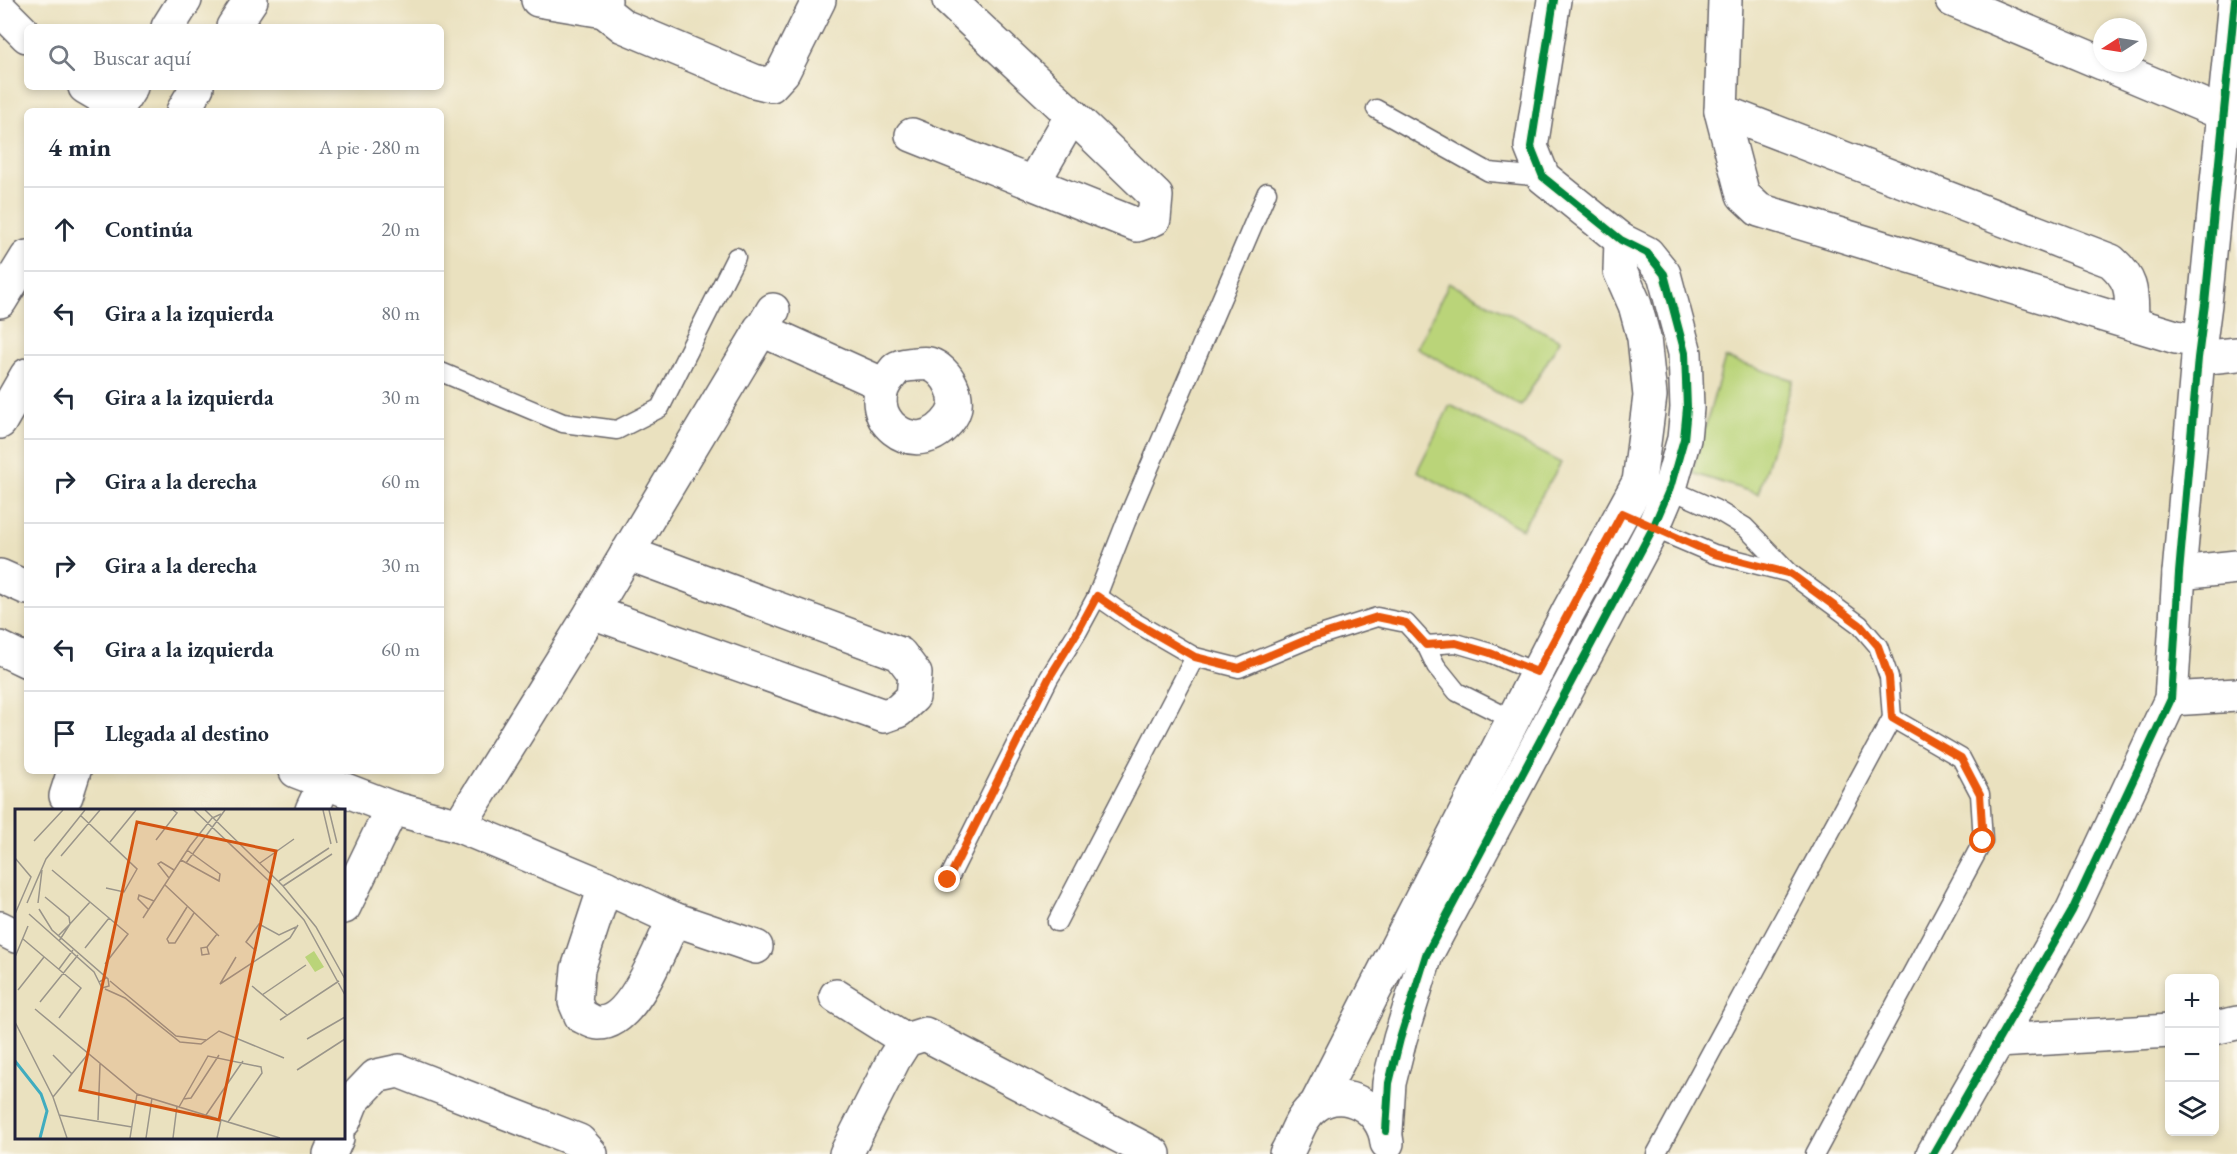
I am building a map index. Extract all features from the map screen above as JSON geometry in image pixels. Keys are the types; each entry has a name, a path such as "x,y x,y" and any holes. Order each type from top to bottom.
{"street":[{"path":"170,24 185,0"},
{"path":"235,24 250,0"},
{"path":"538,0 604,5 623,26 754,81 771,85 783,72 819,0"},
{"path":"912,135 1137,225 1154,219 1156,196 949,0"},
{"path":"1386,1143 1389,1083 1426,955 1653,528 1670,488 1684,439 1687,408 1685,364 1678,324 1664,274 1647,253 1621,240 1543,177 1532,147 1554,0"},
{"path":"1725,0 1721,111 1743,195 1759,210 2132,323 2176,337 2199,350 2237,354"},
{"path":"1952,0 2093,59"},
{"path":"1934,1154 2072,911 2171,699 2179,573 2199,350 2235,0"},
{"path":"0,9 24,33"},
{"path":"2124,72 2224,114"},
{"path":"92,90 122,102"},
{"path":"185,108 195,90"},
{"path":"1721,111 2111,261 2122,271 2130,284 2132,323"},
{"path":"1033,183 1072,115"},
{"path":"1292,1149 1301,1120 1316,1105 1537,672 1639,482 1650,396 1644,338 1635,304 1620,271 1621,240"},
{"path":"0,301 24,262"},
{"path":"459,826 592,612 767,319 882,384"},
{"path":"1644,338 1678,324"},
{"path":"0,422 24,380"},
{"path":"1646,433 1684,439"},
{"path":"592,612 884,716 898,711 913,697 915,674 900,654 627,553"},
{"path":"2179,573 2237,567"},
{"path":"0,576 24,587"},
{"path":"0,648 24,660"},
{"path":"2171,699 2237,695"},
{"path":"311,788 459,826 675,919 756,947"},
{"path":"345,906 392,808"},
{"path":"605,887 578,969 575,1002 581,1016 597,1023 614,1020 637,996 675,919"},
{"path":"0,928 15,936"},
{"path":"836,996 906,1040"},
{"path":"2219,1027 2237,1023"},
{"path":"1997,1041 2165,1031"},
{"path":"846,1154 906,1040 925,1034 1154,1154"},
{"path":"345,1118 352,1101 376,1076 399,1071 579,1141 591,1154"},
{"path":"1316,1105 1336,1098 1357,1101 1375,1113 1386,1143"},
{"path":"330,1154 336,1139"}],"lane":[{"path":"1376,109 1489,172 1543,177"},
{"path":"948,880 1049,678 1097,596 1126,522 1267,192"},
{"path":"444,373 563,423 618,430 660,408 736,257"},
{"path":"1640,476 1715,509 1745,527 1791,574 1860,625 1878,646 1889,677 1892,718 1656,1154"},
{"path":"1622,513 1714,554 1791,574"},
{"path":"1097,596 1133,621 1195,657 1239,668 1311,638 1377,617 1406,623 1426,645 1436,666 1457,692 1513,719 1541,737"},
{"path":"1426,645 1456,643 1490,653 1537,672 1567,688"},
{"path":"1057,922 1195,657"},
{"path":"1815,1154 1983,841 1980,794 1961,758 1892,718"}],"green space":[{"path":"1449,283 1560,340 1521,406 1417,348"},
{"path":"1725,358 1793,380 1758,494 1692,473"},
{"path":"1450,405 1561,463 1522,529 1417,471"}],"cycle path":[{"path":"1386,1131 1389,1083 1426,955 1653,528 1670,488 1684,439 1687,408 1685,353 1664,274 1647,253 1621,240 1543,177 1531,147 1554,0"},
{"path":"1933,1154 2072,911 2171,699 2179,573 2198,358 2235,0"}],"route":[{"path":"948,880 1049,678 1097,596 1133,621 1195,657 1239,668 1311,638 1377,617 1406,623 1426,645 1456,643 1490,653 1537,672 1622,513 1714,554 1791,574 1860,625 1878,646 1889,677 1892,718 1961,758 1980,794 1983,841"}]}
